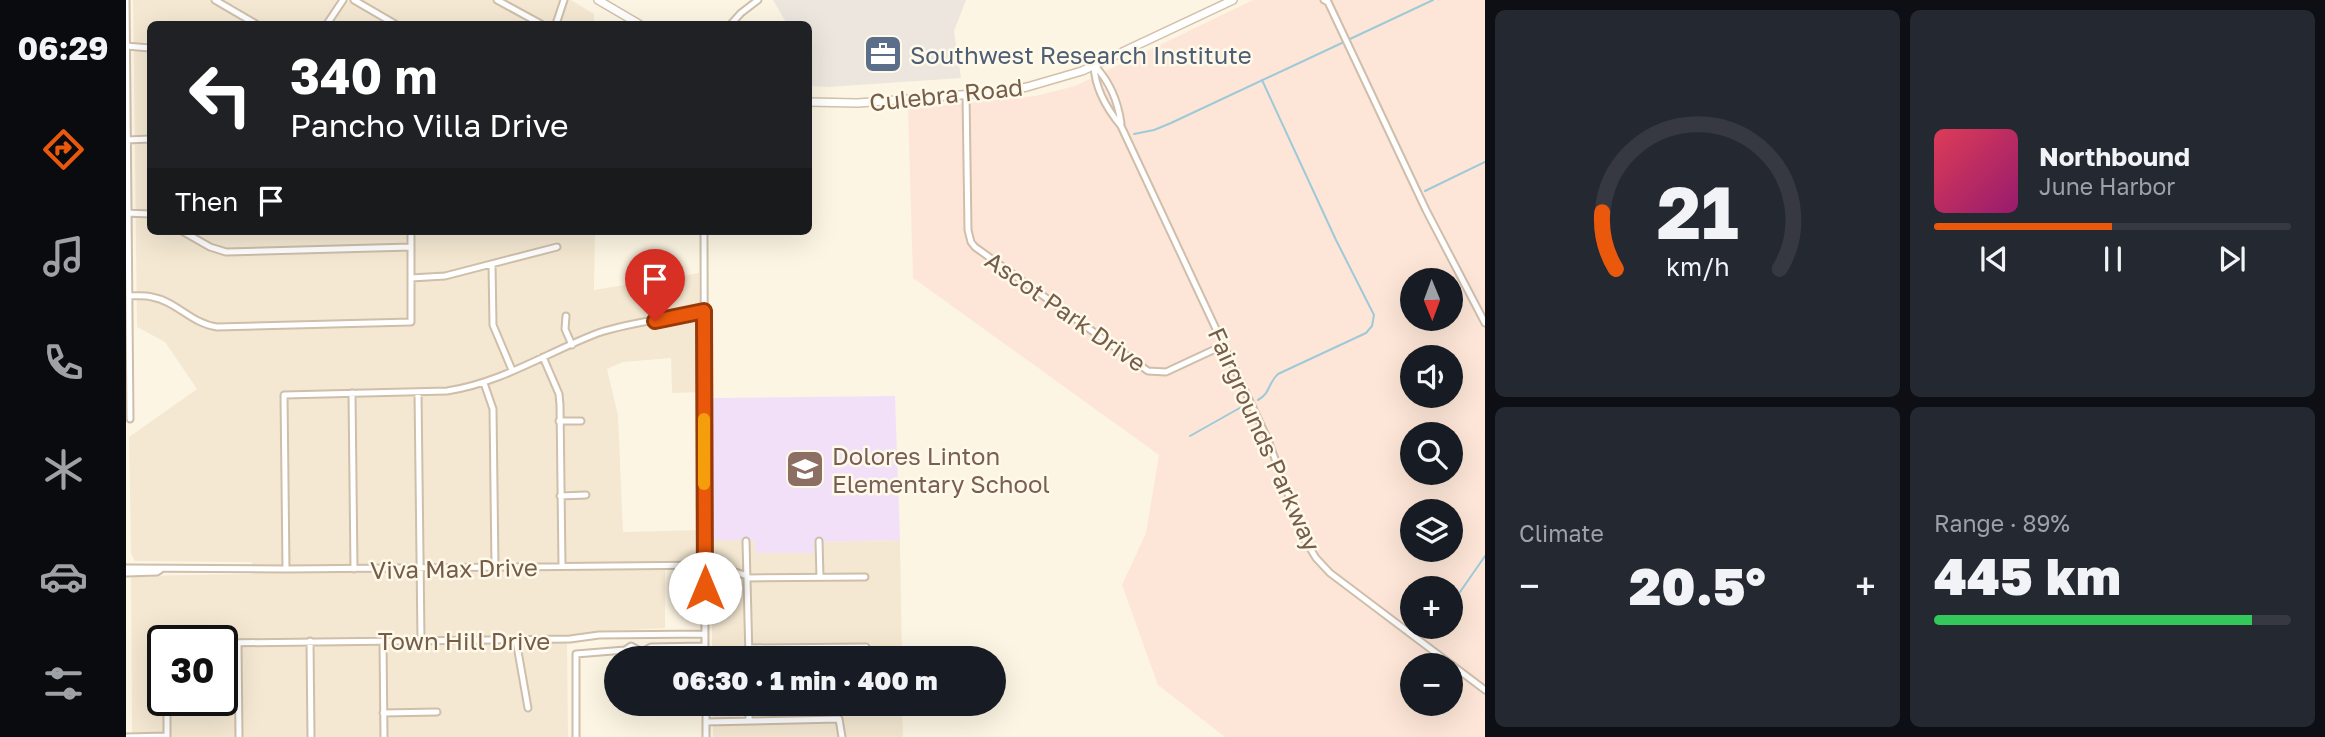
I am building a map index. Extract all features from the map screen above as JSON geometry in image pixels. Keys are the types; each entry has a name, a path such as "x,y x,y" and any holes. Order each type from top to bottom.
{"main road":[{"path":"598,0 634,21"},
{"name":"Culebra Road","path":"812,102 858,103 1014,90 1067,76 1094,65 1233,0"}],"street":[{"path":"126,0 130,419"},
{"path":"215,0 251,21"},
{"path":"329,21 343,0"},
{"path":"354,0 391,21"},
{"path":"497,0 536,21"},
{"path":"557,21 564,0"},
{"path":"734,21 758,0"},
{"path":"1327,1 1426,210 1485,323"},
{"path":"126,46 147,48"},
{"name":"Fairgrounds Parkway","path":"1094,65 1104,76 1119,109 1121,126 1268,440 1301,530 1316,558 1330,573 1485,690"},
{"name":"Ascot Park Drive","path":"966,94 968,230 969,238 975,247 1148,370 1166,373 1224,345"},
{"path":"127,140 147,139"},
{"path":"127,213 147,215"},
{"path":"189,235 210,247 226,251 411,247"},
{"path":"129,296 163,300 203,324 217,327 411,322 411,235"},
{"path":"704,235 705,646"},
{"path":"411,278 437,278 557,247"},
{"path":"492,264 494,325 512,370"},
{"path":"286,569 284,395 447,391 484,383 606,331 704,311"},
{"path":"566,316 565,329 572,345"},
{"path":"543,357 558,394 562,566"},
{"path":"484,383 493,409 495,567"},
{"path":"418,392 421,640"},
{"path":"352,393 354,569"},
{"path":"559,421 581,421"},
{"path":"560,496 586,495"},
{"path":"746,541 748,646"},
{"path":"819,541 820,577"},
{"name":"Viva Max Drive","path":"126,570 704,565 724,566 747,577 866,577"},
{"name":"Town Hill Drive","path":"238,643 570,639 599,635 705,634"},
{"path":"516,640 528,708"},
{"path":"310,641 311,737"},
{"path":"383,641 384,737"},
{"path":"238,643 239,737"},
{"path":"576,737 576,654 604,652"},
{"path":"383,713 437,712"},
{"path":"126,737 167,737 167,716"},
{"path":"706,716 706,737"},
{"path":"706,722 839,719 842,737"}],"shaded area":[{"path":"133,0 571,0 594,14 594,21 147,21 147,235 595,235 594,290 699,273 701,392 672,393 671,358 623,362 607,369 618,415 623,532 701,530 701,561 665,562 665,628 567,636 568,737 132,737 131,576 253,574 252,562 135,561 131,553 129,437 197,389 165,342 137,327"},
{"name":"Southwest Research Institute","path":"773,0 966,0 954,31 961,78 812,86 812,21 785,21"},
{"path":"1253,0 1485,0 1485,737 1225,737 1158,685 1122,585 1146,533 1159,455 913,278 908,109 1035,96 1075,86"},
{"name":"Dolores Linton Elementary School","path":"895,396 900,540 814,542 814,553 756,553 754,540 712,540 713,398"},
{"path":"712,540 754,540 757,553 814,553 814,542 900,540 902,646 712,646"},
{"path":"713,716 902,716 903,737 713,737"}],"waterway":[{"path":"1350,39 1433,0"},
{"path":"1134,134 1171,123 1344,42"},
{"path":"1258,400 1265,395 1278,374 1366,333 1372,326 1374,315 1262,80"},
{"path":"1425,191 1485,162"},
{"path":"1190,436 1245,405"},
{"path":"1463,588 1485,556"}],"slow traffic":[{"path":"704,419 704,484"}],"place":[{"name":"Southwest Research Institute","path":"883,54"},
{"name":"Dolores Linton Elementary School","path":"805,469"}],"route":[{"path":"655,321 704,311 705,588"}]}
